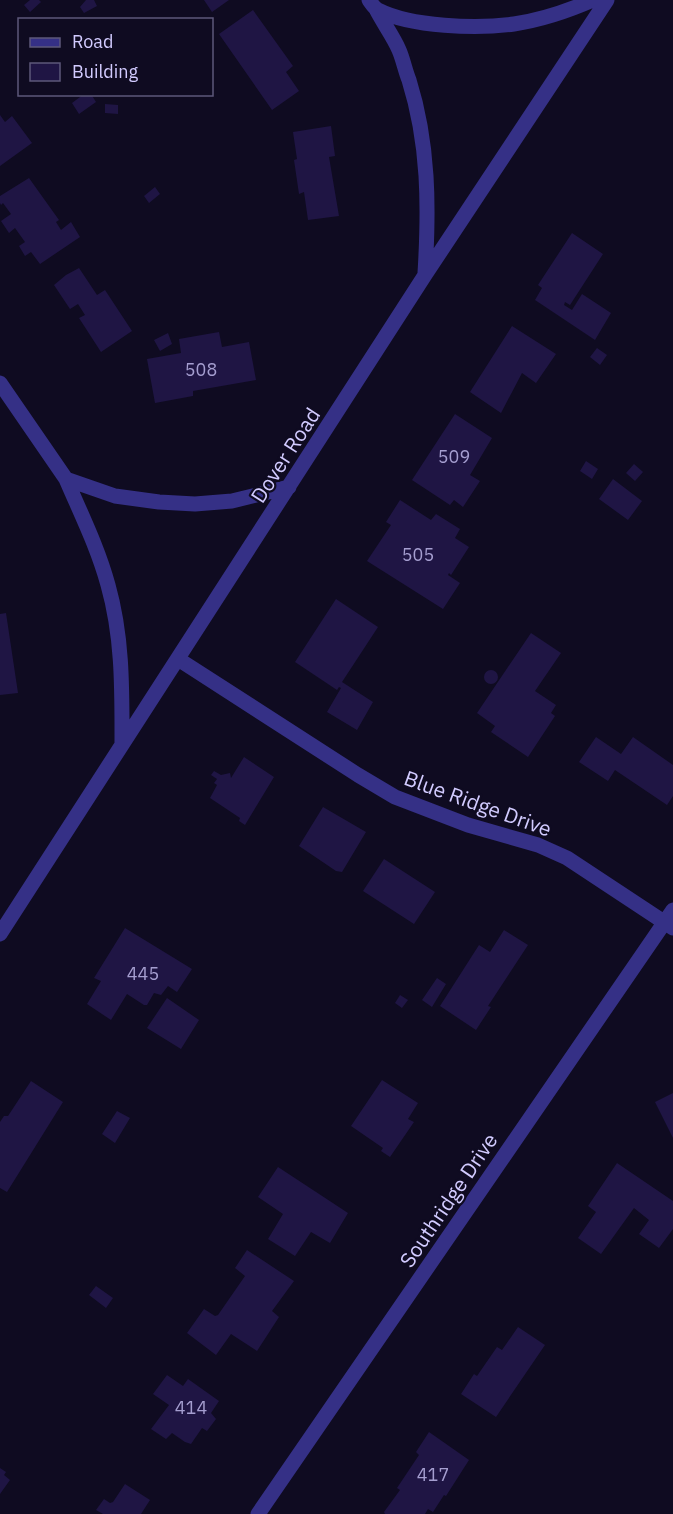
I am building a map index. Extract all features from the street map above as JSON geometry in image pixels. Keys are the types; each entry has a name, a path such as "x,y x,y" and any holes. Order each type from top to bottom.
{"street":[{"path":"372,5 401,18 435,24 480,26 514,23 547,16 593,0"},
{"name":"Dover Road","path":"0,934 425,274 607,0"},
{"path":"372,5 399,50 414,97 422,136 428,211 425,274"},
{"path":"0,383 66,479 93,539 108,586 122,670 122,745"},
{"path":"66,479 115,496 195,504 232,501 289,487"},
{"name":"Blue Ridge Drive","path":"178,659 395,797 468,825 538,845 567,858 670,920"},
{"name":"Southridge Drive","path":"258,1514 670,920"}],"building":[{"path":"30,0 41,2 30,12 24,5"},
{"path":"86,0 94,0 97,6 84,13 80,7"},
{"path":"204,0 229,0 212,12"},
{"path":"253,10 293,66 286,72 299,91 272,110 219,34"},
{"path":"81,96 92,96 96,102 79,114 72,103"},
{"path":"105,104 118,105 118,114 105,113"},
{"path":"0,115 5,122 12,116 32,143 0,166"},
{"path":"331,126 335,156 329,157 339,216 308,220 304,192 299,194 293,132"},
{"path":"29,178 59,220 56,222 61,230 71,222 80,237 40,264 31,252 25,256 19,246 25,242 15,228 9,233 1,221 11,214 3,203 1,205 0,196"},
{"path":"155,187 160,194 149,203 144,196"},
{"path":"572,233 603,254 570,305 565,302 564,305 572,310 582,294 611,313 595,340 535,300 542,288 538,285"},
{"path":"79,268 97,295 105,290 132,331 101,352 79,318 85,315 78,304 70,309 54,285"},
{"path":"512,326 556,354 536,383 522,373 501,413 470,392"},
{"path":"219,332 222,347 249,342 256,380 193,391 193,396 155,403 147,359 181,353 179,339"},
{"path":"168,333 172,344 160,351 154,340"},
{"path":"597,348 607,355 600,365 590,357"},
{"path":"455,414 492,438 470,475 480,481 463,507 454,500 450,505 412,480"},
{"path":"586,461 598,469 592,479 580,471"},
{"path":"634,464 643,472 635,481 626,473"},
{"path":"613,479 642,501 628,520 599,499"},
{"path":"400,500 431,520 436,514 460,529 455,538 469,547 451,575 449,573 448,575 460,583 443,609 367,561 391,525 386,522"},
{"path":"336,599 378,627 342,682 373,702 357,730 327,712 341,688 337,690 295,662"},
{"path":"6,613 18,693 0,695 0,614"},
{"path":"531,633 561,653 535,691 556,705 551,713 555,716 528,757 491,732 495,726 477,713"},
{"path":"491,670 496,672 498,677 496,682 491,684 486,682 484,677 486,672"},
{"path":"596,737 621,754 633,737 673,765 673,796 667,805 615,770 608,781 579,762"},
{"path":"244,757 274,777 245,825 239,821 240,818 210,798 217,785 214,783 217,779 211,775 214,771 221,775 230,773 231,778"},
{"path":"323,807 366,832 342,872 336,871 299,846"},
{"path":"384,859 435,892 414,924 363,891"},
{"path":"125,928 192,969 177,992 168,986 161,995 154,993 147,1005 127,994 111,1020 87,1004 101,981 94,978"},
{"path":"504,930 528,945 488,1006 491,1007 476,1030 440,1006 479,945 490,952"},
{"path":"437,978 446,984 432,1007 422,1000"},
{"path":"400,995 408,1000 402,1008 395,1003"},
{"path":"167,998 199,1020 181,1049 147,1028"},
{"path":"382,1080 418,1103 408,1119 414,1122 390,1157 381,1151 383,1148 351,1126"},
{"path":"31,1081 63,1102 7,1192 0,1188 0,1122 4,1116 8,1116"},
{"path":"673,1093 673,1138 655,1102"},
{"path":"117,1111 130,1118 115,1143 102,1134"},
{"path":"617,1163 673,1201 673,1229 659,1248 639,1234 649,1220 634,1208 601,1254 578,1238 596,1212 588,1206"},
{"path":"278,1167 348,1213 330,1243 311,1232 295,1256 268,1239 283,1214 258,1197"},
{"path":"247,1250 294,1281 272,1311 279,1317 257,1351 231,1334 216,1355 187,1333 204,1309 215,1316 218,1315 245,1276 235,1268"},
{"path":"96,1286 113,1298 106,1308 89,1295"},
{"path":"518,1327 545,1345 496,1417 461,1394 474,1374 477,1376 497,1347 502,1350"},
{"path":"167,1375 183,1386 188,1379 219,1401 211,1413 216,1419 207,1431 202,1428 191,1444 172,1433 166,1439 151,1429 169,1405 153,1394"},
{"path":"429,1432 469,1460 433,1512 428,1509 425,1514 385,1514 384,1512 400,1490 397,1488 419,1455 416,1452"},
{"path":"0,1468 6,1472 4,1475 10,1480 0,1494"},
{"path":"125,1484 150,1500 141,1514 103,1514 96,1510 104,1499 110,1503 113,1502"}]}
